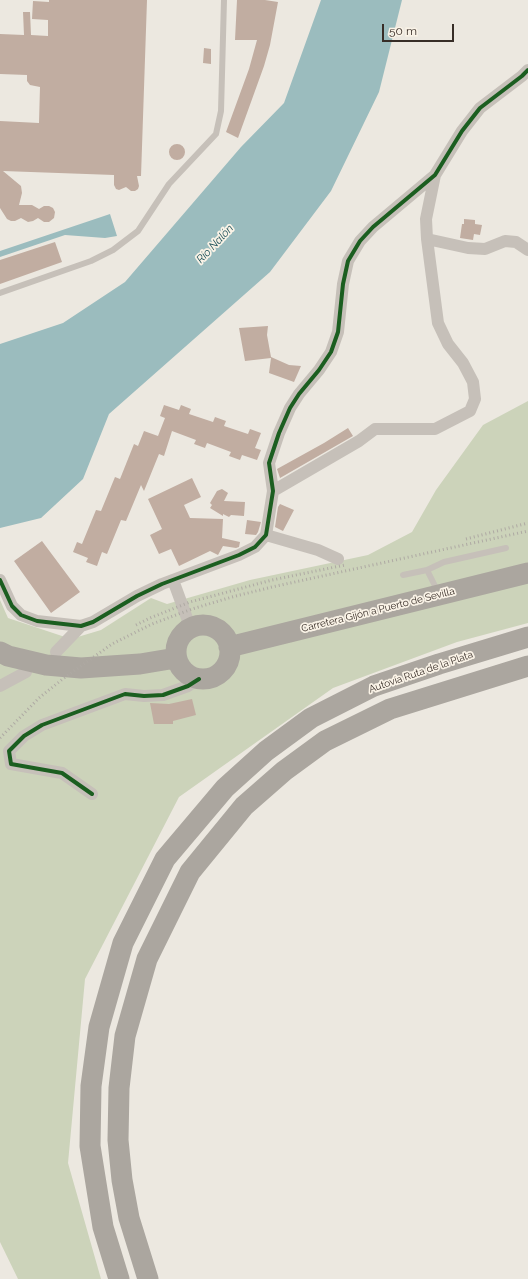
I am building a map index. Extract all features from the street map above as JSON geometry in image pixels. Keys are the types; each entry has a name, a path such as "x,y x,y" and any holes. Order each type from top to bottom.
{"highway":[{"name":"Carretera Gijón a Puerto de Sevilla","path":"229,647 528,573"},
{"path":"198,625 212,627 223,634 229,647 229,657 226,667 218,674 209,678 199,679 189,675 181,668 176,658 177,643 185,631 198,625"},
{"name":"Autovía Ruta de la Plata","path":"119,1279 103,1227 90,1146 92,1086 99,1028 123,943 165,859 225,788 266,751 311,718 374,686 528,637"},
{"path":"0,652 8,656 46,665 81,668 140,664 176,658"},
{"path":"148,1279 129,1218 122,1180 118,1140 119,1088 125,1036 147,959 190,872 244,806 284,771 325,741 390,709 523,668"}],"street":[{"path":"273,491 359,442 375,430 435,429 470,411 475,399 473,382 463,364 448,344 438,323 427,239 426,219 435,176 462,131 480,108 528,70"},
{"path":"0,580 12,606 21,615 37,621 81,626 93,622 137,596 173,580 239,556 255,547 266,535 273,491 269,463 279,433 290,408 331,352 338,332 343,284 348,261 360,241 373,227 435,176"},
{"path":"427,239 468,248 485,249 505,241 516,242 528,250"},
{"path":"266,535 318,550 338,559"},
{"path":"173,580 191,628"},
{"path":"56,652 81,626"},
{"path":"0,686 26,672"},
{"path":"92,794 62,773 11,764 9,751 24,736 42,725 125,694 144,696 163,695 188,686 199,679"}],"lane":[{"path":"0,293 91,261 114,250 138,231 169,184 216,134 221,111 224,0"},
{"path":"403,576 427,570 444,562 506,548"},
{"path":"427,570 440,595"}],"green space":[{"path":"528,401 528,623 457,642 333,688 179,797 85,979 68,1163 101,1279 18,1279 0,1242 0,600 8,618 71,639 101,630 151,598 167,604 250,580 368,555 412,532 436,490 483,425"}],"water":[{"name":"Río Nalón","path":"321,0 402,0 379,92 331,191 270,272 109,414 83,479 41,518 0,528 0,344 63,323 125,282 241,147 284,103"},
{"path":"110,214 117,236 105,238 65,235 0,257 0,251"}],"building":[{"path":"49,0 147,0 141,176 137,176 139,186 138,189 131,191 126,187 119,190 116,189 114,185 114,175 3,171 21,186 22,193 19,205 32,205 39,209 44,206 49,206 53,208 55,212 54,218 49,222 44,222 38,218 28,222 21,218 11,221 7,219 0,208 0,121 39,123 40,87 30,85 27,81 27,75 0,74 0,34 24,35 23,12 30,12 31,35 48,36 48,20 32,19 33,1 49,2"},
{"path":"237,0 265,0 278,2 270,45 264,66 238,138 226,132 249,69 257,40 235,40"},
{"path":"204,48 211,49 211,64 203,63"},
{"path":"174,144 180,144 185,149 183,158 180,160 174,160 169,155 169,149"},
{"path":"464,219 475,220 475,224 482,225 480,235 474,234 473,240 460,238"},
{"path":"55,242 62,262 0,284 0,260"},
{"path":"268,326 267,335 271,357 289,365 301,366 294,382 269,373 271,358 245,361 239,328"},
{"path":"164,405 179,410 181,405 191,409 189,414 213,422 215,417 226,421 224,426 248,434 250,429 261,433 255,448 261,450 257,460 242,455 240,460 229,456 231,452 207,443 205,448 194,444 196,440 172,431 164,456 159,454 144,491 141,485 126,521 121,520 107,554 102,552 97,566 86,562 88,558 73,552 77,542 82,544 96,510 101,511 115,477 120,479 134,444 138,446 144,431 158,436 165,418 160,416"},
{"path":"348,428 353,436 280,478 277,469"},
{"path":"192,478 201,497 184,505 190,518 223,519 222,538 240,542 239,547 223,546 218,555 210,551 179,566 171,549 159,554 150,535 162,529 148,499"},
{"path":"222,489 228,493 224,501 245,502 244,516 231,515 229,517 223,514 223,516 210,508 212,505 210,503 217,491"},
{"path":"280,504 294,510 283,531 275,527 278,507"},
{"path":"247,520 261,522 256,535 245,534"},
{"path":"42,541 80,592 51,613 14,561"},
{"path":"192,699 196,715 173,721 173,724 154,724 150,703 169,704"}],"railway":[{"path":"466,539 528,523"},
{"path":"0,738 39,698 64,678 112,644 152,624 192,609 272,587 528,531"},
{"path":"136,625 190,602 272,580 345,565"}],"cycle path":[{"path":"0,580 12,606 21,615 37,621 81,626 93,622 137,596 162,584 239,555 255,547 266,535 273,491 269,463 279,433 290,408 331,352 338,332 343,284 348,261 360,241 373,227 435,175 462,131 480,108 528,70"},
{"path":"92,794 62,773 11,764 9,751 24,736 42,725 125,694 144,696 163,695 188,686 199,679"}]}
